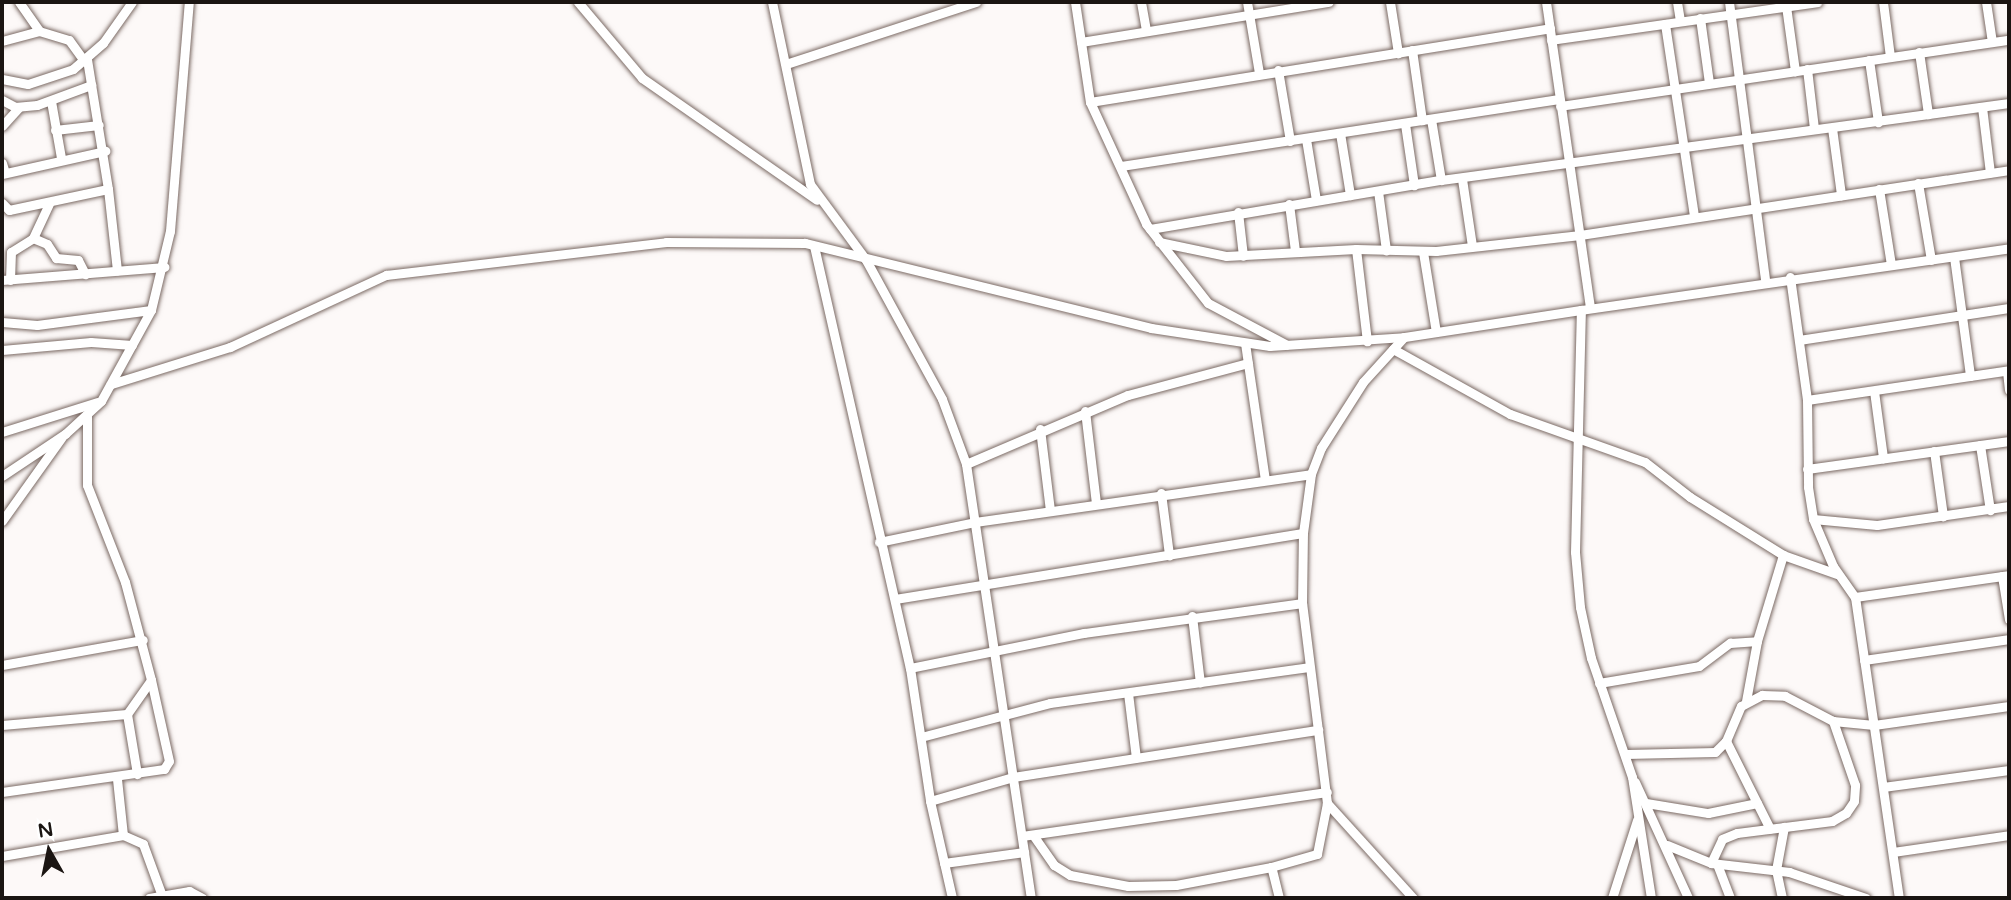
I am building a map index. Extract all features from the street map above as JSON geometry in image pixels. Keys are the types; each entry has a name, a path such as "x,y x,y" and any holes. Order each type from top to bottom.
{"street":[{"path":"19,2 39,31"},
{"path":"4,83 51,78 86,60 132,2"},
{"path":"2,476 65,434 101,401 151,310 164,267 189,2"},
{"path":"578,2 642,78 675,106 824,205"},
{"path":"772,2 805,173 824,205 866,260 942,399 966,464 992,653 1031,898"},
{"path":"786,64 975,2"},
{"path":"1075,2 1090,102 1150,229 1208,303 1292,348"},
{"path":"1141,2 1146,31"},
{"path":"1247,2 1259,73"},
{"path":"1080,42 1329,2"},
{"path":"1390,2 1398,53"},
{"path":"1546,2 1580,235 1586,309 1576,438 1575,552 1580,607 1599,683 1632,777 1651,898"},
{"path":"1677,2 1680,21"},
{"path":"1729,2 1765,281"},
{"path":"1551,40 1817,2"},
{"path":"1883,2 1890,57"},
{"path":"1986,2 1992,42"},
{"path":"1782,5 1795,71"},
{"path":"1700,18 1709,83"},
{"path":"1665,24 1694,216"},
{"path":"1090,102 1550,28"},
{"path":"2,41 39,31 69,40 86,60 105,151 117,271"},
{"path":"1121,166 1427,120 1674,89 2009,40"},
{"path":"1412,50 1441,180"},
{"path":"1919,52 1928,114"},
{"path":"1869,60 1878,122"},
{"path":"1807,69 1814,130"},
{"path":"1278,70 1290,141"},
{"path":"2,100 19,107 51,101 91,85"},
{"path":"51,101 61,159"},
{"path":"1150,229 1238,212 1441,180 2009,103"},
{"path":"2,126 19,107"},
{"path":"1982,107 1990,173"},
{"path":"1405,124 1414,185"},
{"path":"55,130 99,125"},
{"path":"1832,128 1841,195"},
{"path":"1340,133 1350,195"},
{"path":"1306,139 1316,200"},
{"path":"2,163 4,174 105,151"},
{"path":"1159,242 1243,256 1356,249 1423,252 1580,235 2009,170"},
{"path":"1462,179 1472,246"},
{"path":"1918,183 1931,260"},
{"path":"2,204 6,210 108,189"},
{"path":"1879,189 1891,265"},
{"path":"1378,191 1386,250"},
{"path":"49,203 33,238 11,252 6,280 164,267"},
{"path":"1289,204 1295,251"},
{"path":"1238,212 1243,256"},
{"path":"33,238 47,244 59,260 78,260 85,274"},
{"path":"111,384 230,347 288,324 370,280 406,270 666,242 776,240 814,246 1151,328 1292,348 1404,337 1790,277 2009,248"},
{"path":"814,246 879,541 911,668 930,801 952,898"},
{"path":"1356,249 1367,341"},
{"path":"1423,252 1436,332"},
{"path":"1954,257 1970,376"},
{"path":"1790,277 1807,400 1807,469 1813,519 1839,574 1855,597 1899,898"},
{"path":"1799,340 2009,307"},
{"path":"2,322 48,324 151,310"},
{"path":"1033,835 1054,865 1070,876 1128,886 1176,885 1271,867 1317,854 1328,792 1302,603 1303,533 1311,474 1321,448 1363,382 1404,337"},
{"path":"2,350 66,343 132,345"},
{"path":"1245,343 1265,480"},
{"path":"1393,349 1510,414 1645,462 1689,497 1783,555 1839,574"},
{"path":"966,464 1085,411 1248,363"},
{"path":"1807,400 2008,371 2009,390"},
{"path":"1874,391 1883,458"},
{"path":"2,432 101,401"},
{"path":"1085,411 1096,503"},
{"path":"2,793 117,779 164,769 169,761 143,640 87,485 87,415"},
{"path":"1040,429 1050,510"},
{"path":"2,521 65,434"},
{"path":"1807,469 2009,441"},
{"path":"1980,445 1990,510"},
{"path":"1934,452 1943,516"},
{"path":"879,541 1050,510 1311,474"},
{"path":"1161,493 1169,555"},
{"path":"1813,519 1861,526 2009,506"},
{"path":"895,599 1303,533"},
{"path":"1626,754 1708,755 1726,741 1746,701 1758,640 1783,555"},
{"path":"1855,597 2006,575 2009,619"},
{"path":"911,668 1192,616 1302,603"},
{"path":"1192,616 1200,683"},
{"path":"1864,660 2009,639"},
{"path":"2,665 143,640"},
{"path":"1599,683 1699,666 1730,643 1758,640"},
{"path":"921,737 1003,718 1050,703 1309,667"},
{"path":"137,774 127,714 151,680"},
{"path":"1128,693 1136,758"},
{"path":"1746,701 1762,695 1785,696 1833,721 1874,725 2009,706"},
{"path":"2,725 127,714"},
{"path":"1730,898 1714,864 1722,839 1770,829 1832,821 1846,813 1854,801 1855,785 1833,721"},
{"path":"930,801 1013,777 1318,730"},
{"path":"1726,741 1770,829"},
{"path":"1883,787 2009,770"},
{"path":"1632,777 1667,845 1688,898"},
{"path":"117,779 123,835"},
{"path":"1022,836 1328,792"},
{"path":"1327,803 1413,898"},
{"path":"1646,803 1708,813 1757,803"},
{"path":"1612,898 1637,818"},
{"path":"1782,898 1776,870 1784,827"},
{"path":"2,856 123,835 143,844 162,896"},
{"path":"1893,852 2009,835"},
{"path":"1667,845 1714,864 1776,870 1838,887 1866,898"},
{"path":"944,863 1024,852"},
{"path":"1271,867 1279,898"},
{"path":"1838,887 1840,898"},
{"path":"149,898 189,891 202,898"}]}
